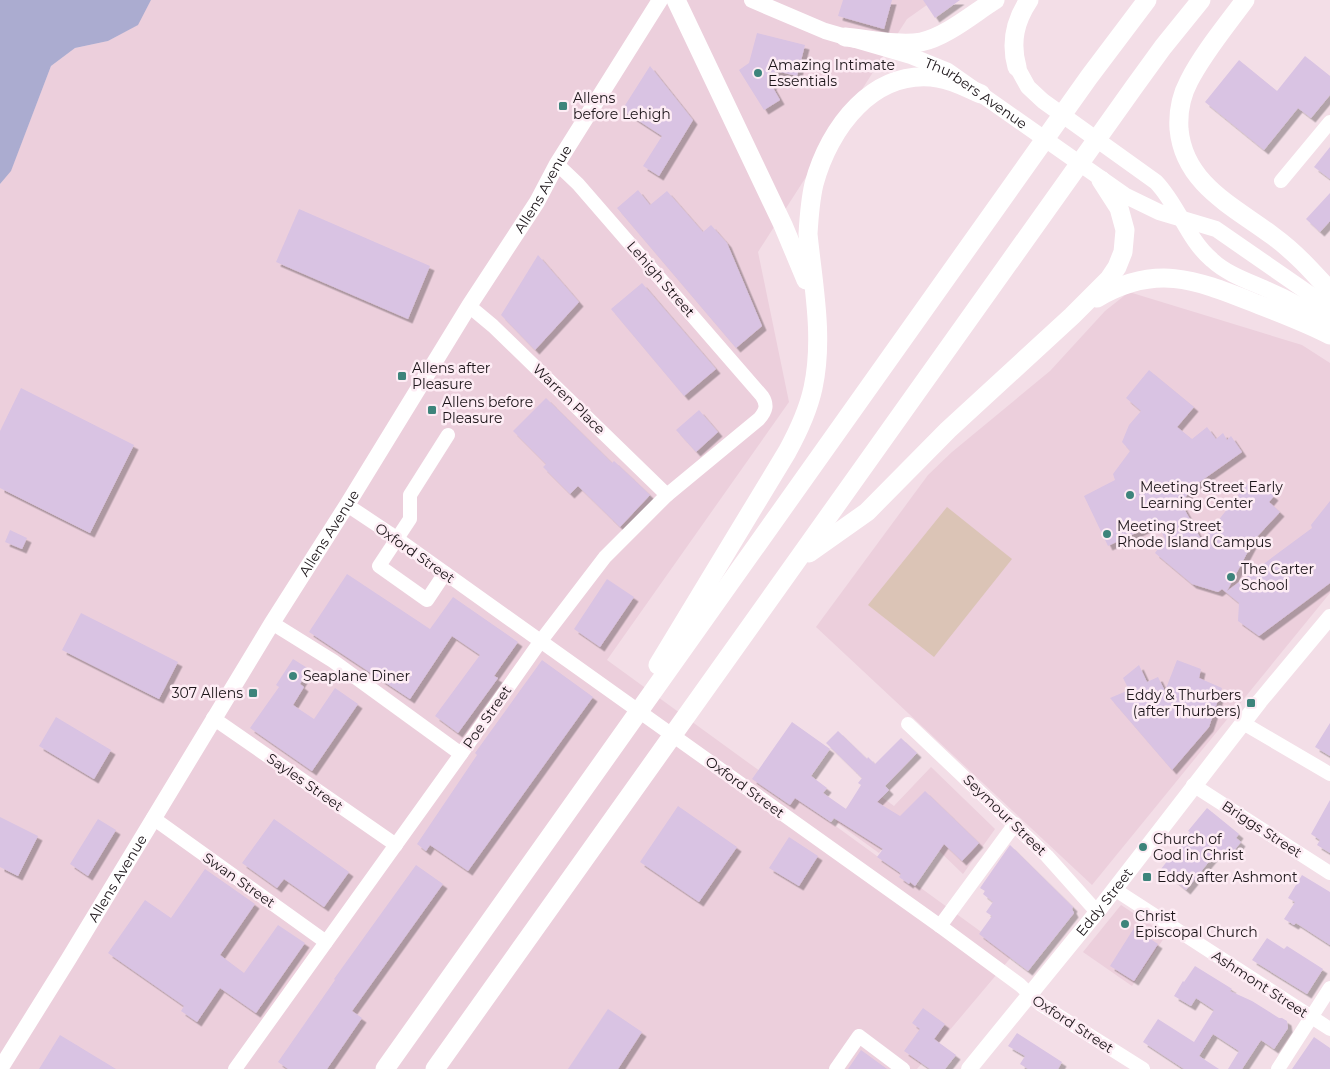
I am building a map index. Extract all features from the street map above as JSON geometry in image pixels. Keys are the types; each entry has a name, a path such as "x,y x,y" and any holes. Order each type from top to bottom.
{"highway":[{"path":"676,0 795,252 811,295 817,325"},
{"path":"845,37 922,42 941,34 995,0"},
{"path":"1017,68 1013,50 1014,34 1021,14 1029,0"},
{"path":"385,1069 605,759 646,695 1089,77 1147,0"},
{"path":"436,1069 1120,105 1163,46 1201,0"},
{"path":"1245,0 1188,81 1180,108 1179,122 1182,148 1193,171 1210,191 1293,251 1330,291"},
{"path":"646,695 799,430 813,388 817,358 817,325 808,234 810,209 820,167 838,129 863,100 881,88 903,79 915,77 948,80 981,94"},
{"path":"798,561 867,512 948,430 1109,280 1120,260 1124,246 1124,230 1122,216 1115,201 1101,180"},
{"path":"1072,316 1093,300 1115,288 1144,279 1172,277 1196,281 1219,289 1299,320 1330,335"}],"main road":[{"name":"Allens Avenue","path":"0,1069 272,622 347,505 469,306 537,202 557,164 660,0"},
{"name":"Thurbers Avenue","path":"752,0 825,32 897,52 948,72 1101,180 1138,203 1159,212 1205,224 1226,234 1330,308"},
{"path":"770,0 792,18"},
{"path":"1017,68 1028,87 1043,101 1156,182 1170,199 1201,250 1220,266 1303,306 1330,324"},
{"name":"Eddy Street","path":"969,1069 1097,912 1194,785 1330,617"}],"street":[{"path":"1281,181 1330,122"},
{"name":"Lehigh Street","path":"557,164 578,184 762,396"},
{"name":"Warren Place","path":"469,306 493,326 667,495"},
{"name":"Poe Street","path":"235,1069 462,754 540,642 611,550 667,495 763,415 766,403 762,396"},
{"path":"445,573 427,600 379,566 410,519 410,496 448,435"},
{"name":"Oxford Street","path":"347,505 940,926 1020,985 1040,1004 1137,1067"},
{"path":"272,622 330,665 462,754"},
{"name":"Sayles Street","path":"213,718 396,845"},
{"path":"1243,723 1330,774"},
{"name":"Seymour Street","path":"908,724 1015,824 1047,856 1097,912"},
{"name":"Briggs Street","path":"1194,785 1330,873"},
{"name":"Swan Street","path":"153,818 326,942"},
{"path":"940,926 1015,824"},
{"name":"Ashmont Street","path":"1114,889 1330,1029"},
{"path":"1278,1069 1330,988"},
{"path":"836,1069 859,1036 904,1069"}],"shaded area":[{"path":"151,0 934,0 907,19 758,252 789,402 607,660 1013,955 917,1069 0,1069 0,184 11,170 51,66 75,48 108,41 137,25"},
{"name":"Meeting Street Rhode Island Campus","path":"1129,292 1302,345 1330,363 1330,593 1092,885 816,627 928,475 952,452 1050,371 1105,311"},
{"path":"947,507 1012,559 934,657 868,605"},
{"path":"931,767 995,829 963,874 906,819 879,853 836,822 864,784 894,806"},
{"path":"1121,905 1166,935 1132,986 1083,952"}],"water":[{"path":"0,0 151,0 138,25 108,41 75,48 51,66 11,171 0,184"}],"building":[{"path":"843,0 892,0 884,29 838,16"},
{"path":"923,0 960,0 935,18"},
{"name":"Amazing Intimate Essentials","path":"757,33 805,45 797,76 776,71 772,86 780,100 764,110 739,70 749,63"},
{"path":"1305,56 1330,76 1330,95 1311,118 1298,108 1264,150 1205,102 1239,60 1277,91"},
{"path":"650,66 693,120 659,176 643,166 662,136 622,110"},
{"path":"1330,147 1330,179 1314,167"},
{"path":"638,190 650,205 667,191 703,232 711,225 727,243 762,326 736,348 617,208"},
{"path":"1330,193 1330,221 1320,232 1306,219"},
{"path":"299,209 430,266 408,319 276,262"},
{"path":"538,255 579,302 535,350 501,315"},
{"path":"642,283 716,369 684,396 611,309"},
{"path":"1149,370 1194,407 1177,427 1192,439 1207,427 1216,439 1223,433 1227,440 1231,436 1242,452 1194,486 1181,503 1202,541 1251,479 1274,496 1269,502 1280,512 1254,540 1227,591 1312,528 1311,525 1330,501 1330,583 1259,636 1238,621 1239,603 1222,589 1218,592 1192,584 1155,553 1165,539 1157,523 1108,546 1084,496 1115,480 1113,474 1130,451 1122,442 1129,425 1141,411 1126,398"},
{"path":"21,388 134,445 90,533 0,488 0,431"},
{"path":"546,398 612,463 614,461 650,495 620,527 578,486 570,494 543,467 546,464 513,431"},
{"path":"699,410 718,432 696,452 676,430"},
{"path":"10,530 27,538 22,549 5,542"},
{"path":"347,574 430,629 453,597 518,642 494,676 498,678 458,733 435,716 480,655 452,636 410,699 309,632"},
{"path":"607,579 634,597 600,647 574,629"},
{"path":"81,613 178,662 159,699 62,650"},
{"path":"293,659 309,669 300,684 304,687 293,705 314,719 335,688 358,704 312,771 250,728 279,687 276,685"},
{"path":"542,660 593,697 468,871 430,845 426,851 417,844 477,755 475,753"},
{"path":"1177,660 1201,669 1199,678 1222,688 1209,727 1172,770 1110,698 1129,690 1123,678 1139,665 1147,682 1158,677 1165,691"},
{"path":"56,717 111,750 94,779 39,746"},
{"path":"792,722 830,749 811,776 827,788 823,793 846,809 861,785 858,783 862,778 826,743 838,731 867,759 868,757 875,764 901,738 917,753 885,786 889,790 877,802 900,816 925,791 979,843 962,861 944,844 915,886 910,882 909,884 899,877 901,874 899,872 877,857 883,849 834,818 831,822 795,798 790,805 752,779"},
{"path":"1330,723 1330,756 1315,747"},
{"path":"1330,800 1330,853 1317,845 1320,840 1311,834"},
{"path":"678,806 737,847 699,902 640,862"},
{"path":"1207,808 1239,834 1236,838 1241,842 1229,857 1224,853 1221,857 1216,853 1186,890 1161,869"},
{"path":"0,817 38,836 18,876 0,867"},
{"path":"98,819 116,830 88,876 70,864"},
{"path":"274,819 349,872 324,907 284,879 277,888 242,863"},
{"path":"789,837 818,856 799,886 769,868"},
{"path":"1010,845 1073,907 1074,913 1028,971 979,934 992,916 986,912 993,902 983,894 985,891 980,888"},
{"path":"416,865 443,884 352,1011 362,1018 327,1069 288,1069 278,1062 334,979"},
{"path":"205,869 255,904 220,955 244,973 278,925 305,943 256,1013 220,988 197,1022 181,1011 184,1006 108,953 145,900 171,918"},
{"path":"1302,875 1330,892 1330,945 1296,923 1294,925 1284,919 1295,902 1288,898"},
{"path":"1134,928 1158,944 1134,981 1110,966"},
{"path":"1267,938 1284,949 1287,946 1323,969 1307,994 1252,960"},
{"path":"1195,966 1232,989 1230,991 1287,1021 1288,1028 1274,1049 1261,1040 1242,1069 1228,1069 1239,1051 1213,1034 1199,1056 1219,1069 1184,1069 1143,1042 1158,1019 1194,1042 1214,1010 1196,998 1191,1006 1174,996"},
{"path":"923,1008 945,1024 934,1039 956,1055 945,1069 930,1069 904,1051 920,1029 912,1023"},
{"path":"608,1009 642,1032 618,1069 568,1069"},
{"path":"1017,1033 1062,1062 1058,1069 1028,1069 1020,1064 1025,1056 1008,1046"},
{"path":"60,1035 116,1069 39,1069"},
{"path":"1314,1037 1330,1048 1330,1069 1292,1069"},
{"path":"861,1050 887,1069 848,1069"}],"place":[{"name":"Amazing Intimate Essentials","path":"758,73"},
{"name":"Allens before Lehigh","path":"563,106"},
{"name":"Allens after Pleasure","path":"402,376"},
{"name":"Allens before Pleasure","path":"432,410"},
{"name":"Meeting Street Early Learning Center","path":"1130,495"},
{"name":"Meeting Street Rhode Island Campus","path":"1107,534"},
{"name":"The Carter School","path":"1231,577"},
{"name":"Seaplane Diner","path":"293,676"},
{"name":"307 Allens","path":"253,693"},
{"name":"Eddy & Thurbers (after Thurbers)","path":"1251,703"},
{"name":"Church of God in Christ","path":"1143,847"},
{"name":"Eddy after Ashmont","path":"1147,877"},
{"name":"Christ Episcopal Church","path":"1125,924"}]}
